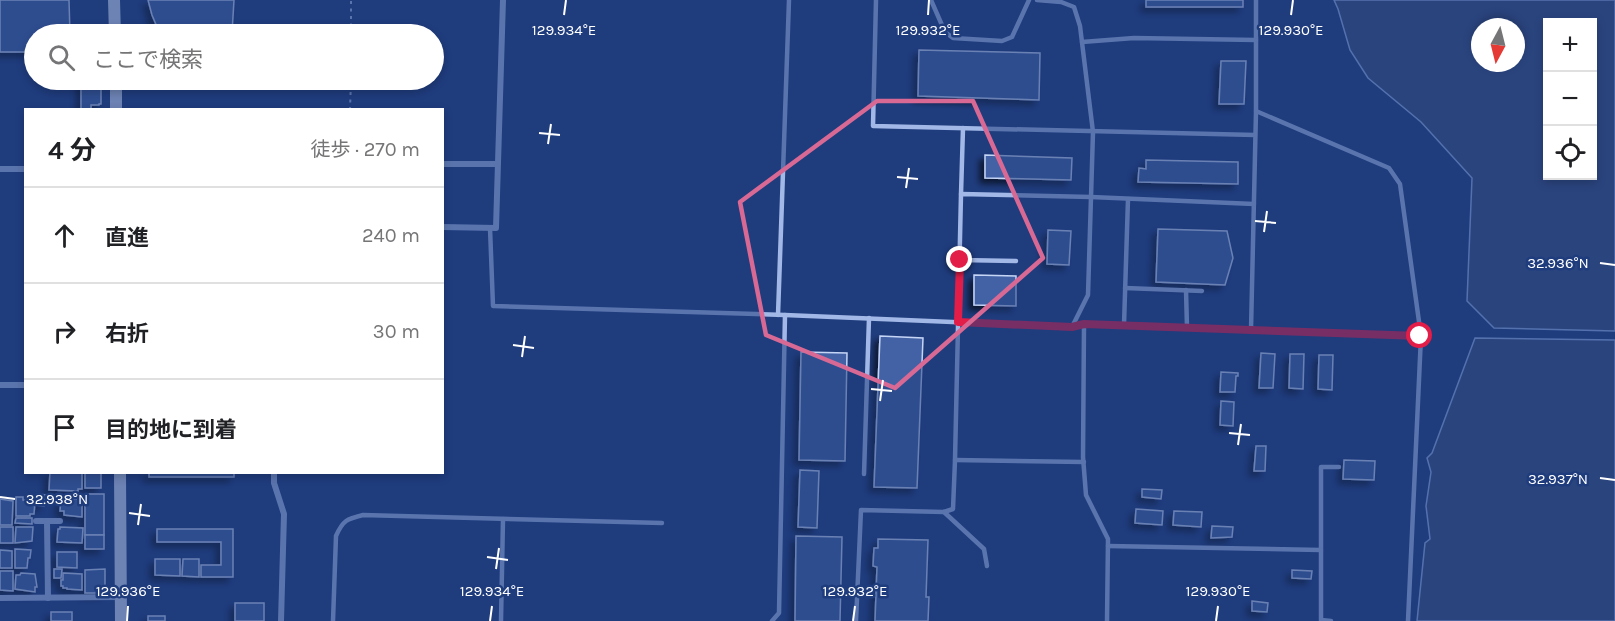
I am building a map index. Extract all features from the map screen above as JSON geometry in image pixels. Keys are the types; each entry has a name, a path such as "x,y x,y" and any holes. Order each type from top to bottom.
{"street":[{"path":"114,0 115,24"},
{"path":"444,227 496,228 503,0"},
{"path":"116,90 116,108"},
{"path":"444,164 497,164"},
{"path":"0,169 24,169"},
{"path":"0,385 24,385"},
{"path":"120,474 121,621"},
{"path":"274,474 274,483 284,514 281,621"},
{"path":"36,521 60,521"},
{"path":"47,521 48,598"},
{"path":"0,598 121,597"}],"lane":[{"path":"778,315 789,0"},
{"path":"876,0 873,126 1255,135"},
{"path":"931,0 945,32 953,38 1002,41 1012,37 1029,0"},
{"path":"1037,0 1061,2 1074,7"},
{"path":"1072,327 1088,295 1093,132 1080,26 1074,7 1078,0"},
{"path":"1251,330 1257,0"},
{"path":"1082,42 1134,38 1256,40"},
{"path":"1256,111 1389,168 1400,184 1420,336 1408,621"},
{"path":"856,621 861,510 944,512 953,509 963,128"},
{"path":"961,194 1254,204"},
{"path":"1124,325 1128,199"},
{"path":"490,228 493,306 1072,327 1084,324 1124,325 1420,336"},
{"path":"960,260 1016,261"},
{"path":"1125,288 1202,291"},
{"path":"1186,290 1186,328"},
{"path":"772,621 779,614 785,315"},
{"path":"864,474 868,318"},
{"path":"1084,324 1086,495 1108,539 1107,621"},
{"path":"956,460 1084,462"},
{"path":"1331,621 1321,620 1322,467 1339,467"},
{"path":"944,512 984,549 987,566"},
{"path":"333,621 336,536 341,523 350,518 363,515 662,523"},
{"path":"501,621 504,519"},
{"path":"1108,546 1321,550"}],"path":[{"path":"351,0 351,24"},
{"path":"350,108 351,90"}],"highlighted area":[{"path":"877,101 973,101 1043,258 895,388 766,335 740,202"}],"water":[{"path":"1334,0 1615,0 1615,331 1494,328 1467,301 1472,178 1421,122 1368,78 1350,50"},
{"path":"1475,338 1615,340 1615,621 1417,621 1425,543 1430,539 1426,506 1431,472 1427,458 1432,453"}],"building":[{"path":"0,0 69,0 70,24 24,24 24,52 0,52"},
{"path":"148,0 234,0 233,24 156,24"},
{"path":"1146,0 1243,0 1243,7 1146,7"},
{"path":"919,50 1040,53 1039,100 918,96"},
{"path":"1221,61 1246,61 1244,104 1219,104"},
{"path":"81,90 101,90 101,104 91,105 91,108 81,108"},
{"path":"985,155 1072,158 1071,180 985,178"},
{"path":"1146,160 1238,162 1238,184 1138,182 1139,168 1146,169"},
{"path":"1158,229 1227,231 1233,258 1225,285 1156,282"},
{"path":"1048,230 1071,231 1069,265 1047,264"},
{"path":"974,275 1016,276 1016,306 974,305"},
{"path":"880,336 923,338 917,488 874,487"},
{"path":"801,352 847,353 845,461 799,460"},
{"path":"1261,353 1275,354 1273,388 1259,388"},
{"path":"1290,354 1304,354 1303,389 1289,388"},
{"path":"1319,355 1333,355 1332,390 1318,389"},
{"path":"1221,372 1238,373 1235,392 1220,392"},
{"path":"1221,401 1234,402 1233,426 1220,425"},
{"path":"1256,446 1266,446 1265,471 1254,471"},
{"path":"1344,460 1375,461 1374,480 1343,479"},
{"path":"800,470 819,471 817,528 798,527"},
{"path":"50,474 82,474 82,489 78,491 49,490"},
{"path":"85,474 101,474 101,488 85,488"},
{"path":"149,474 234,474 234,477 149,477"},
{"path":"1142,489 1162,490 1161,499 1142,497"},
{"path":"37,494 45,495 44,506 36,505"},
{"path":"85,494 104,494 104,535 85,535"},
{"path":"16,497 35,501 34,514 16,516"},
{"path":"0,499 13,501 12,525 0,525"},
{"path":"61,499 78,499 82,502 82,517 64,515 64,511 60,511"},
{"path":"1136,509 1163,511 1162,525 1135,523"},
{"path":"1174,511 1202,512 1201,527 1173,525"},
{"path":"16,518 32,518 32,524 15,523"},
{"path":"1212,526 1233,527 1232,537 1211,538"},
{"path":"0,527 13,527 13,543 0,543"},
{"path":"16,527 33,527 32,541 15,543"},
{"path":"60,527 83,528 82,543 57,542"},
{"path":"157,529 233,529 233,577 201,577 201,565 221,565 221,542 157,542"},
{"path":"85,535 104,535 104,549 85,549"},
{"path":"796,536 842,537 840,621 795,621"},
{"path":"878,539 928,540 926,597 929,597 928,621 875,621 877,567 873,566 874,548 878,548"},
{"path":"15,549 31,550 27,568 15,568"},
{"path":"0,550 12,551 12,568 0,568"},
{"path":"57,552 77,552 77,568 57,567"},
{"path":"155,559 180,559 180,576 155,575"},
{"path":"183,559 199,559 199,577 182,576"},
{"path":"54,569 62,569 61,578 54,578"},
{"path":"105,569 105,593 85,593 85,570"},
{"path":"1292,570 1312,571 1311,579 1292,578"},
{"path":"0,571 13,571 13,591 0,590"},
{"path":"63,573 82,574 82,590 63,588 61,580 63,580"},
{"path":"35,574 37,587 35,587 35,592 15,589 16,575"},
{"path":"1252,601 1268,603 1267,612 1252,611"},
{"path":"235,603 264,603 264,621 235,621"},
{"path":"51,612 72,612 72,621 51,621"},
{"path":"148,616 165,616 165,621 148,621"}],"route":[{"path":"960,260 958,322 1072,327 1084,324 1420,336"}]}
